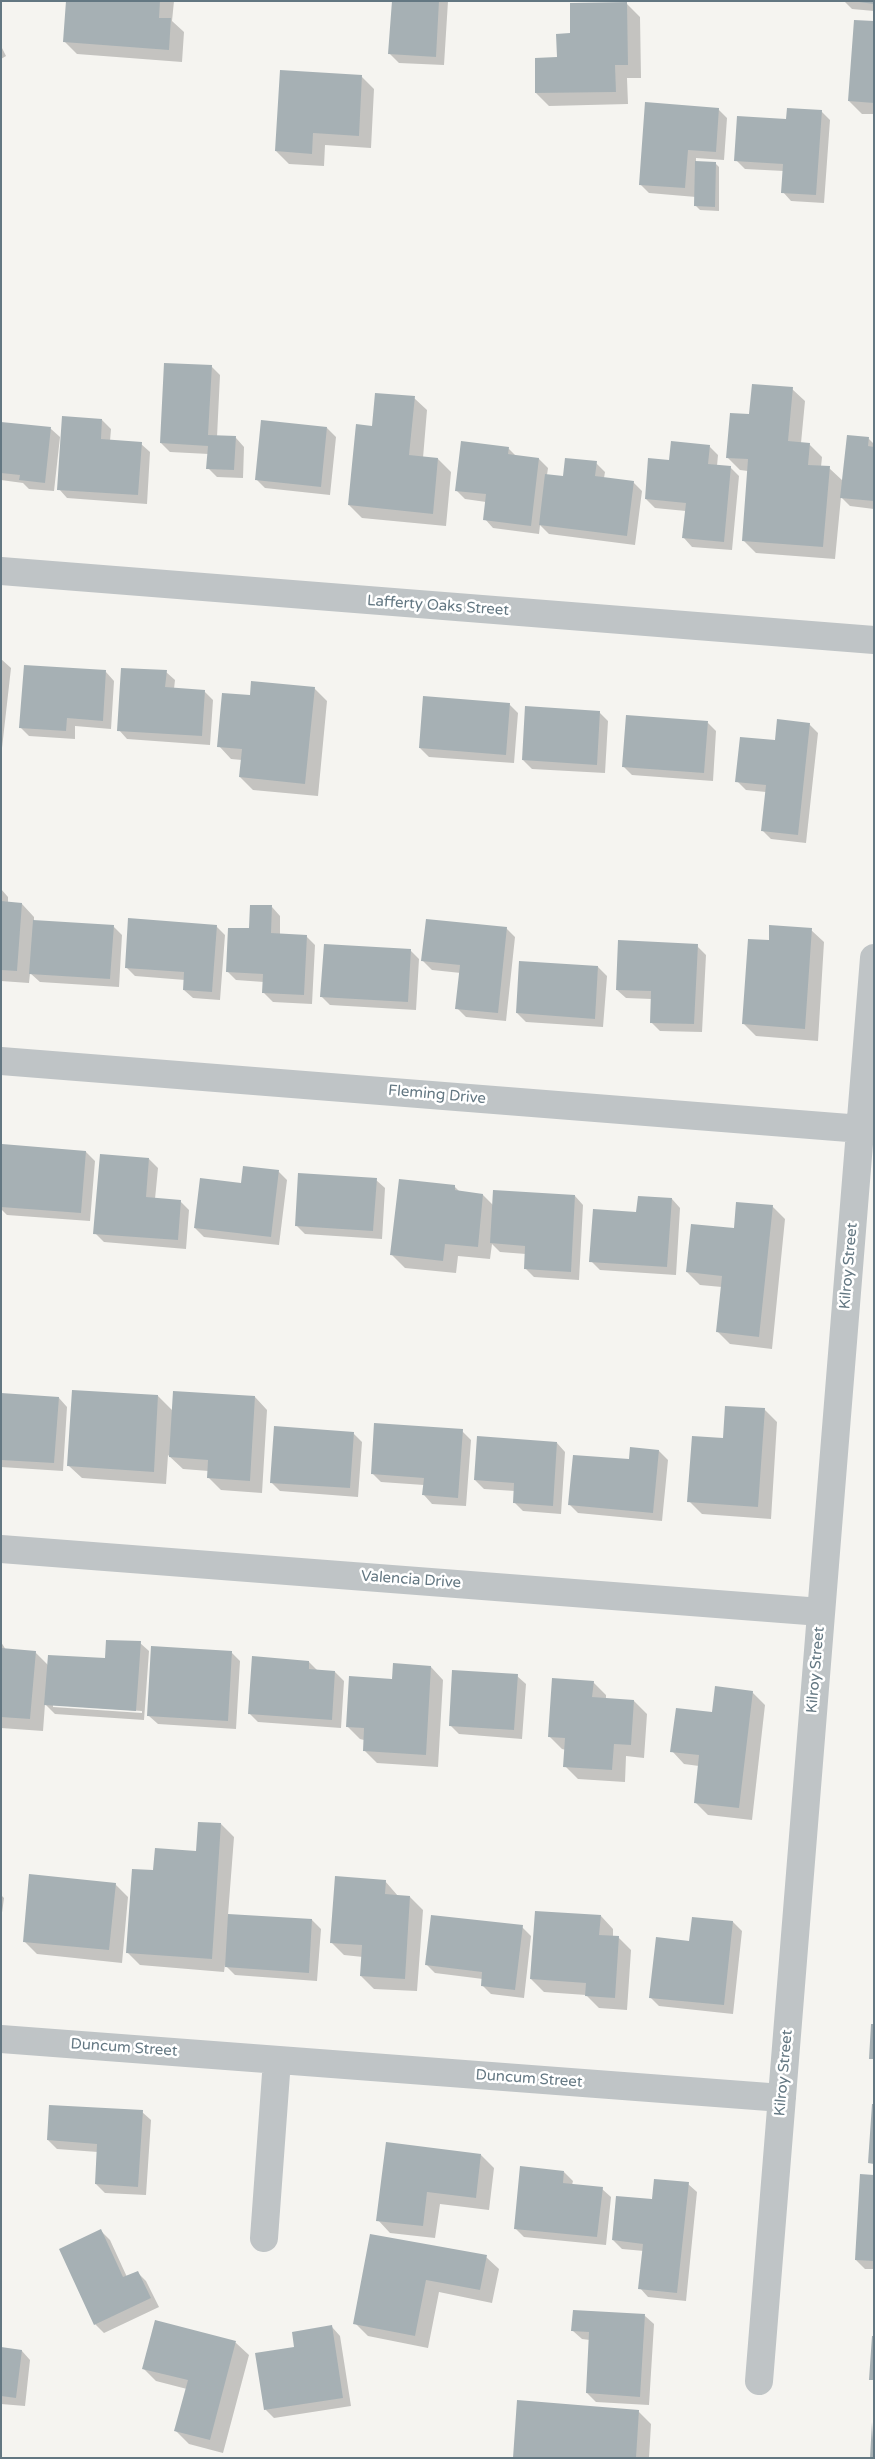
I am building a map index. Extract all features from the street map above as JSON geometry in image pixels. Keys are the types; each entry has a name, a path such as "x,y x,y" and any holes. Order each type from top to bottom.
{"street":[{"name":"Lafferty Oaks Street","path":"1,571 874,640"},
{"name":"Kilroy Street","path":"759,2381 821,1612 867,1129 874,958"},
{"name":"Fleming Drive","path":"1,1061 867,1129"},
{"name":"Valencia Drive","path":"1,1549 821,1612"},
{"name":"Duncum Street","path":"1,2039 782,2098"},
{"path":"264,2238 277,2060"}],"building":[{"path":"66,1 160,1 159,18 171,18 169,50 63,42"},
{"path":"392,1 439,1 436,57 388,54"},
{"path":"874,1 874,4 859,2"},
{"path":"627,2 628,65 615,65 616,92 535,93 535,58 557,57 556,34 570,33 570,3"},
{"path":"854,20 874,21 874,103 848,101"},
{"path":"280,70 362,75 359,136 313,133 312,154 275,151"},
{"path":"645,102 719,108 716,152 688,150 685,188 639,185"},
{"path":"787,108 822,110 816,195 781,193 783,164 734,161 737,116 786,119"},
{"path":"695,161 716,162 715,207 694,206"},
{"path":"164,363 212,365 208,435 236,436 234,470 206,469 208,446 160,443"},
{"path":"752,384 793,387 788,441 810,443 808,465 830,466 823,547 742,541 748,459 726,458 730,413 749,414"},
{"path":"375,393 415,396 409,455 438,458 433,514 348,505 356,424 372,426"},
{"path":"62,416 102,419 101,439 142,442 138,495 57,490"},
{"path":"261,420 327,427 321,487 255,480"},
{"path":"1,422 51,427 45,483 19,480 20,475 1,473"},
{"path":"847,435 869,437 868,446 874,447 874,501 840,498"},
{"path":"461,441 509,447 508,454 539,458 531,526 483,520 486,494 455,491"},
{"path":"671,441 710,445 708,464 731,466 724,542 682,538 686,503 645,499 648,458 669,460"},
{"path":"565,458 597,461 595,476 634,481 627,536 539,525 545,474 563,476"},
{"path":"24,665 106,670 103,721 67,718 66,731 19,728"},
{"path":"121,668 167,670 165,687 205,690 202,736 117,731"},
{"path":"251,681 315,687 305,784 239,777 242,749 217,747 222,693 250,695"},
{"path":"423,696 510,703 506,755 419,748"},
{"path":"525,706 600,711 597,765 522,760"},
{"path":"626,715 708,721 704,773 622,767"},
{"path":"777,719 810,723 798,835 761,831 766,785 735,782 740,737 775,740"},
{"path":"1,901 22,903 17,971 1,970"},
{"path":"250,905 272,905 271,933 307,935 304,995 262,993 263,974 226,972 228,928 249,928"},
{"path":"128,918 217,925 212,992 183,990 184,972 125,968"},
{"path":"426,919 507,927 498,1013 455,1009 460,965 421,961"},
{"path":"33,920 114,925 110,979 29,974"},
{"path":"769,925 812,928 805,1029 742,1024 748,939 769,940"},
{"path":"618,940 698,944 694,1024 650,1023 651,991 616,990"},
{"path":"324,944 411,949 408,1002 320,997"},
{"path":"519,961 598,966 595,1019 516,1013"},
{"path":"2,1144 86,1151 81,1213 1,1207"},
{"path":"100,1154 149,1158 146,1197 181,1200 178,1240 93,1234"},
{"path":"243,1166 279,1170 271,1237 194,1228 200,1178 241,1183"},
{"path":"298,1173 377,1178 373,1231 295,1226"},
{"path":"399,1179 455,1185 455,1190 483,1194 478,1247 445,1244 443,1261 390,1255"},
{"path":"493,1190 575,1195 571,1272 524,1269 525,1246 490,1243"},
{"path":"638,1196 672,1198 667,1267 589,1262 593,1209 636,1212"},
{"path":"736,1202 773,1205 759,1337 716,1332 722,1276 686,1272 691,1224 734,1228"},
{"path":"72,1390 158,1395 154,1472 67,1466"},
{"path":"173,1391 255,1396 250,1481 207,1478 208,1460 169,1457"},
{"path":"1,1393 59,1397 54,1463 1,1460"},
{"path":"725,1406 765,1408 758,1507 687,1502 692,1436 723,1438"},
{"path":"374,1423 463,1429 458,1498 422,1495 424,1478 371,1474"},
{"path":"274,1426 354,1432 350,1488 270,1483"},
{"path":"477,1436 557,1442 553,1506 513,1503 514,1483 474,1480"},
{"path":"630,1447 659,1450 653,1513 568,1505 573,1455 629,1459"},
{"path":"106,1640 141,1641 136,1711 44,1705 48,1655 105,1658"},
{"path":"151,1646 232,1651 228,1721 147,1716"},
{"path":"1,1648 36,1651 30,1719 1,1717"},
{"path":"252,1656 309,1661 309,1669 335,1671 332,1720 248,1714"},
{"path":"393,1663 431,1666 426,1755 363,1751 364,1728 346,1727 349,1676 392,1679"},
{"path":"452,1670 518,1674 514,1730 449,1726"},
{"path":"552,1678 594,1681 592,1697 634,1700 631,1745 614,1744 612,1770 563,1767 565,1738 548,1737"},
{"path":"715,1686 753,1691 739,1808 694,1803 699,1755 670,1752 676,1708 712,1712"},
{"path":"198,1822 221,1823 212,1959 126,1953 132,1869 153,1870 155,1848 196,1851"},
{"path":"29,1874 116,1883 109,1950 23,1942"},
{"path":"335,1876 386,1880 385,1894 410,1896 405,1979 360,1976 362,1945 330,1943"},
{"path":"535,1911 601,1915 599,1935 619,1936 615,1998 585,1996 586,1983 530,1979"},
{"path":"228,1914 312,1919 309,1973 225,1967"},
{"path":"431,1915 523,1925 515,1990 481,1986 482,1972 425,1965"},
{"path":"692,1917 733,1921 724,2005 649,1998 656,1937 689,1941"},
{"path":"871,2024 874,2024 874,2059 869,2059"},
{"path":"872,2104 874,2104 874,2164 868,2163"},
{"path":"49,2105 143,2110 138,2187 95,2184 97,2144 47,2140"},
{"path":"386,2142 481,2154 476,2198 427,2192 423,2226 376,2221"},
{"path":"520,2166 564,2171 563,2183 603,2187 597,2237 514,2229"},
{"path":"860,2174 874,2175 874,2261 855,2260"},
{"path":"654,2179 689,2182 677,2293 638,2289 643,2244 612,2240 616,2196 652,2199"},
{"path":"101,2229 123,2277 138,2271 151,2298 94,2325 59,2249"},
{"path":"370,2234 487,2255 480,2290 426,2280 415,2336 353,2324"},
{"path":"573,2310 645,2314 640,2397 586,2393 589,2332 571,2331"},
{"path":"155,2320 236,2341 210,2440 174,2431 188,2380 142,2369"},
{"path":"332,2325 343,2398 264,2410 255,2353 294,2347 292,2332"},
{"path":"872,2336 874,2336 874,2380 869,2380"},
{"path":"1,2347 22,2350 16,2398 1,2396"},
{"path":"517,2400 639,2410 636,2458 513,2458"},
{"path":"872,2422 874,2458 870,2458"}]}
